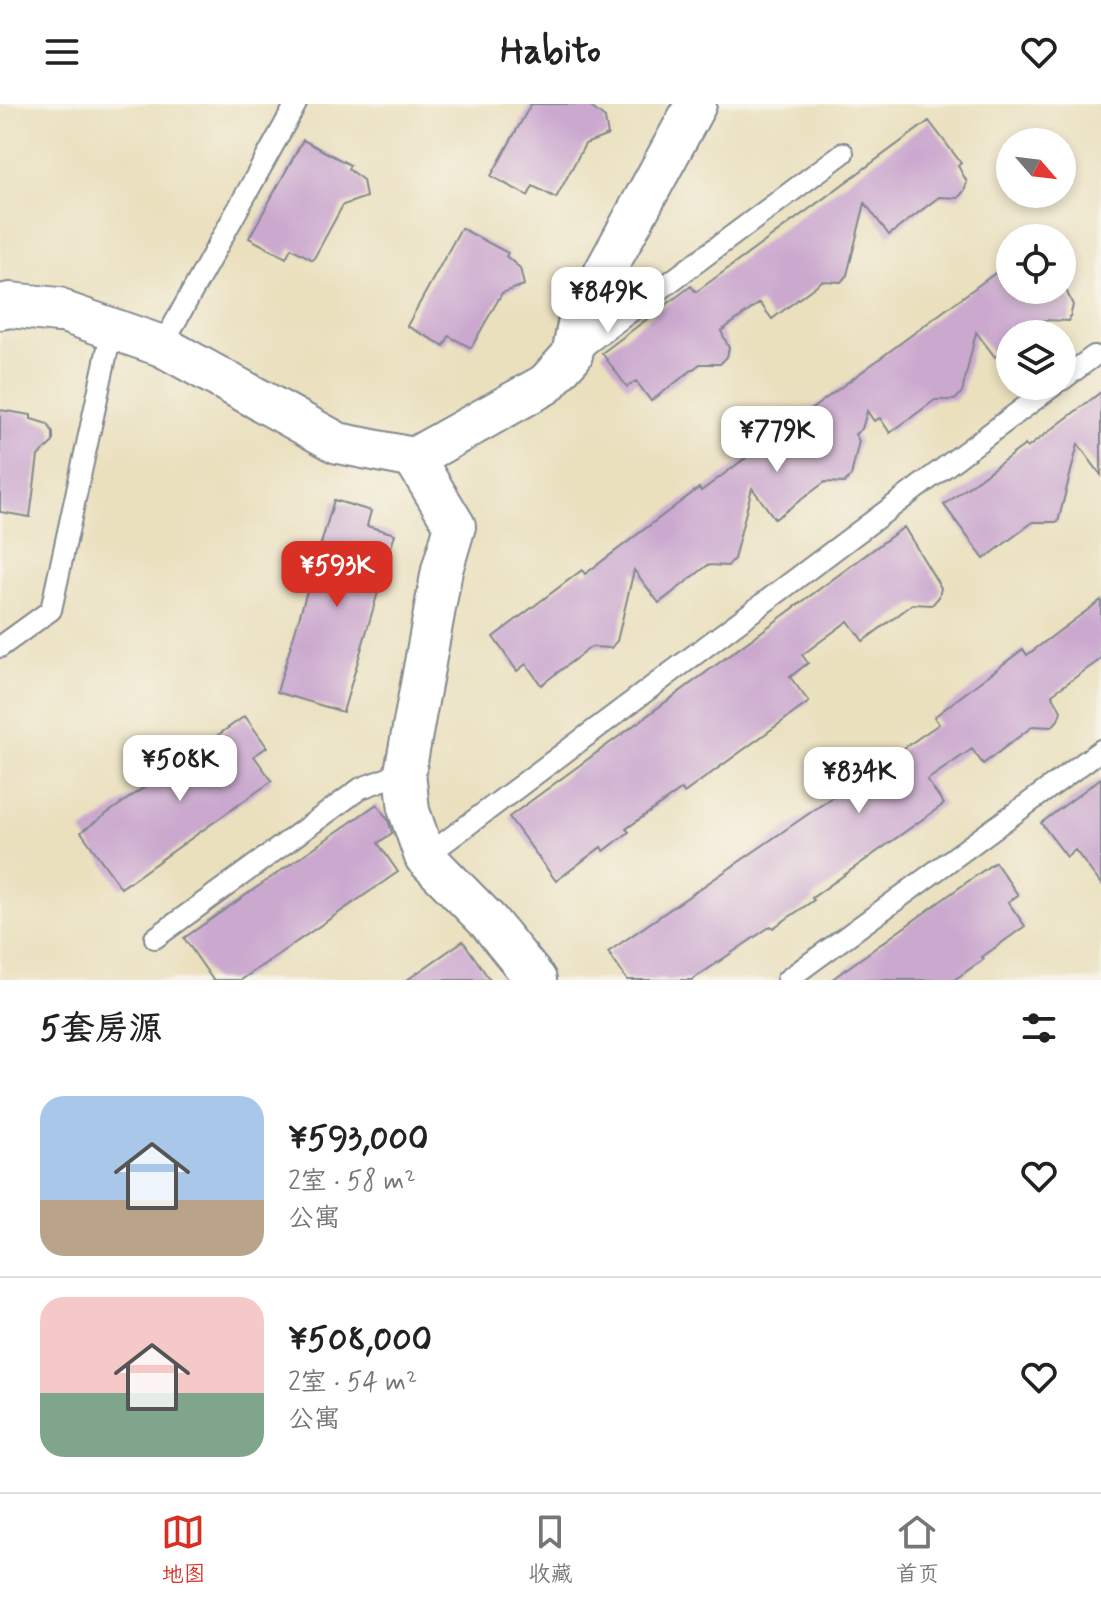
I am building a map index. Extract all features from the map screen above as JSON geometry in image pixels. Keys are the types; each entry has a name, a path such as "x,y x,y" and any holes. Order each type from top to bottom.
{"street":[{"path":"0,307 10,305 58,310 162,346 338,443 414,458 546,384 572,355 579,319 696,104"},
{"path":"414,458 455,526 442,570 405,772 409,811 425,857 489,922 536,980"}],"lane":[{"path":"162,346 296,104"},
{"path":"572,355 843,153"},
{"path":"0,647 51,610 112,329"},
{"path":"1076,370 1094,356"},
{"path":"425,857 1034,400"},
{"path":"787,980 1101,750"},
{"path":"155,938 361,788 405,772"}],"building":[{"path":"531,104 587,104 605,118 608,135 585,144 556,198 533,186 528,196 491,176"},
{"path":"929,121 961,163 958,166 967,182 958,198 939,197 889,235 865,203 847,275 841,282 822,281 772,319 760,303 721,331 729,348 727,357 720,364 700,364 651,401 636,381 627,387 602,353 691,286 696,292"},
{"path":"303,140 350,165 348,169 363,180 366,197 343,205 313,260 291,248 286,258 249,238"},
{"path":"461,228 508,253 506,256 520,268 524,285 502,293 471,348 449,336 444,346 407,326"},
{"path":"996,272 996,304 1073,304 1069,320 996,320 995,357 976,332 962,392 955,400 935,400 890,433 880,418 874,421 867,411 862,429 855,434 859,441 851,476 844,483 825,482 775,519 752,488 734,559 728,566 708,565 659,603 634,570 617,641 611,648 591,647 541,685 526,664 517,671 493,637 582,570 585,574 699,488 701,491"},
{"path":"1101,392 1101,475 1078,444 1058,522 1033,522 984,559 944,505"},
{"path":"0,410 31,415 31,419 48,424 53,433 53,442 38,456 30,517 0,512"},
{"path":"334,500 371,511 367,526 395,534 343,712 277,692"},
{"path":"904,527 941,588 939,597 932,605 913,604 863,641 848,621 802,655 808,663 790,677 809,702 684,793 682,789 626,829 629,832 604,851 601,847 556,881 509,817"},
{"path":"1101,600 1101,659 1052,694 1061,711 1052,727 1033,726 983,764 972,749 927,780 944,804 812,898 814,900 692,980 627,980 608,952 939,724 934,717 1023,649 1027,655"},
{"path":"245,716 267,747 254,756 272,781 121,888 81,832"},
{"path":"1101,778 1101,884 1075,850 1067,857 1041,823"},
{"path":"377,804 388,820 392,833 378,843 398,872 241,980 213,980 184,938"},
{"path":"995,862 1018,895 1008,902 1025,926 982,957 984,959 954,980 831,980"},
{"path":"463,941 490,980 407,980"}]}
